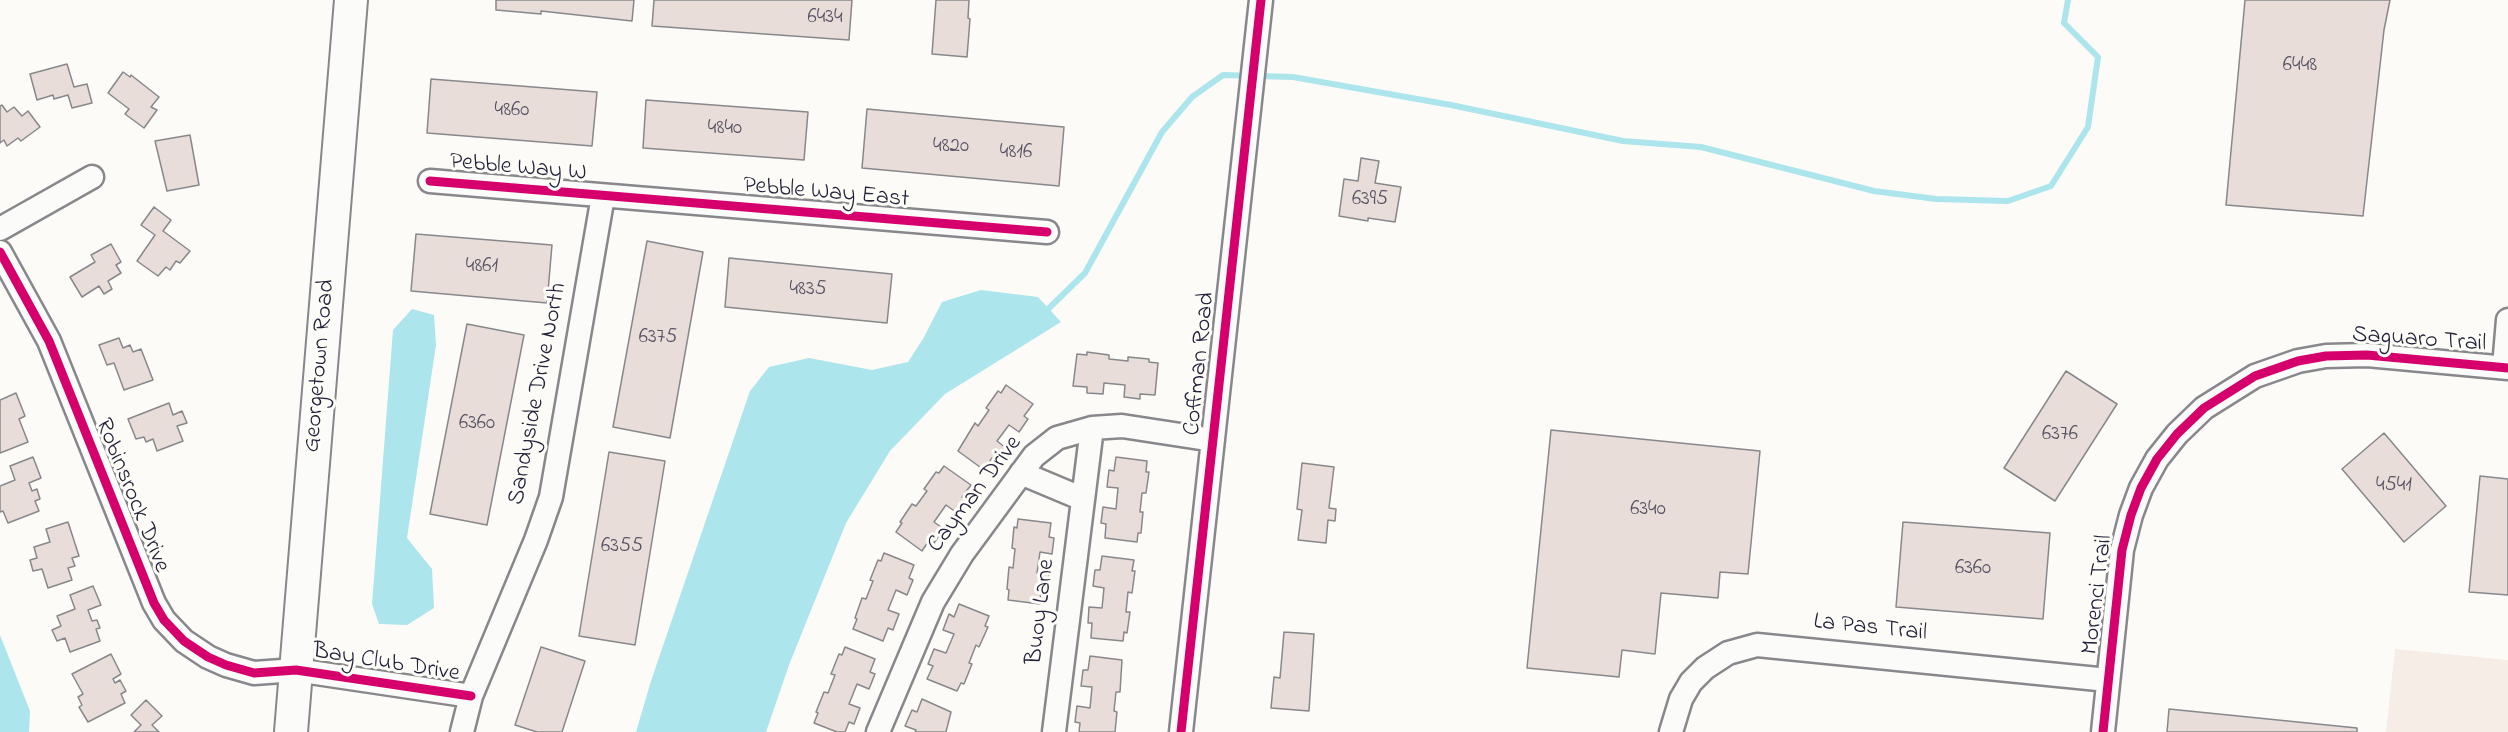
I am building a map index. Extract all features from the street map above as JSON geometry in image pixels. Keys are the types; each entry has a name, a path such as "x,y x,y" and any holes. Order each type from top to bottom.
{"main road":[{"name":"Georgetown Road","path":"291,732 351,0"}],"street":[{"name":"Coffman Road","path":"1181,732 1259,7"},
{"path":"0,229 92,177"},
{"name":"Pebble Way W","path":"430,182 603,196"},
{"name":"Pebble Way East","path":"603,196 1047,232"},
{"name":"Sandyside Drive North","path":"462,732 471,696 536,540 550,497 603,196"},
{"name":"Robinsrock Drive","path":"0,252 49,341 145,586 164,620 184,641 208,657 226,665 254,673 296,670"},
{"path":"2506,367 2508,321"},
{"name":"Saguaro Trail","path":"2199,414 2242,382 2276,367 2307,359 2339,355 2367,355 2506,367"},
{"name":"Morenci Trail","path":"2103,732 2122,550 2131,515 2157,459 2177,434 2199,414"},
{"name":"Cayman Drive","path":"878,732 933,602 962,554 1034,456 1057,438 1092,428 1122,426 1213,440"},
{"name":"Buoy Lane","path":"1053,732 1092,428"},
{"path":"1021,473 1083,499"},
{"name":"La Pas Trail","path":"1671,732 1681,699 1698,675 1728,652 1757,645 2109,680"},
{"name":"Bay Club Drive","path":"296,670 471,696"}],"shaded area":[{"path":"2395,649 2508,660 2508,732 2386,732"}],"water":[{"path":"981,290 1038,297 1061,322 945,394 890,451 846,523 789,665 766,732 636,732 651,681 750,391 769,367 809,358 872,370 908,362 942,302"},
{"path":"412,309 434,315 436,345 407,538 432,569 434,608 407,625 379,624 372,604 393,330"},
{"path":"0,635 30,711 29,732 0,732"}],"building":[{"path":"496,0 634,0 632,21 541,11 541,14 496,10"},
{"path":"654,0 852,0 849,40 652,26"},
{"path":"936,0 969,0 967,57 932,54"},
{"path":"2245,0 2390,0 2384,30 2363,216 2226,205"},
{"path":"67,64 74,87 87,84 92,103 72,108 68,95 54,99 53,95 37,100 30,74"},
{"path":"123,72 130,77 131,75 159,97 151,107 157,110 144,128 125,114 129,109 108,93"},
{"path":"431,79 597,92 592,146 427,133"},
{"path":"646,100 808,112 804,160 643,148"},
{"path":"2,105 7,112 14,107 22,116 28,111 40,127 21,141 18,138 7,146 4,140 0,143 0,106"},
{"path":"867,109 1064,127 1059,186 862,168"},
{"path":"190,135 199,185 167,191 155,141"},
{"path":"1361,158 1379,161 1375,183 1401,187 1395,222 1368,218 1368,221 1339,216 1344,179 1358,181"},
{"path":"154,207 171,220 163,231 190,251 180,263 176,261 170,270 166,267 158,276 137,261 155,235 141,225"},
{"path":"416,234 552,245 547,303 411,291"},
{"path":"647,241 703,252 670,438 613,427"},
{"path":"111,244 121,262 116,265 121,273 108,281 112,289 104,294 99,286 82,297 70,277 95,262 91,255"},
{"path":"729,258 892,274 887,323 725,307"},
{"path":"467,324 524,335 487,525 430,514"},
{"path":"119,338 123,348 130,345 133,352 141,349 153,380 124,390 114,363 107,365 99,345"},
{"path":"1087,352 1109,355 1109,359 1128,361 1128,357 1149,359 1149,362 1158,363 1155,395 1140,394 1140,399 1124,397 1125,385 1104,383 1103,394 1087,393 1087,387 1073,386 1077,354 1087,355"},
{"path":"2066,371 2117,404 2055,501 2004,468"},
{"path":"1006,385 1033,404 1024,416 1028,419 1019,432 1009,425 997,441 1006,448 997,462 992,458 984,470 958,451 975,423 978,426 989,410 986,408 998,391 1001,393"},
{"path":"16,393 25,416 19,419 28,442 0,453 0,400"},
{"path":"169,403 173,415 182,411 187,423 177,426 183,441 157,451 153,439 146,442 144,437 136,439 128,419"},
{"path":"1551,430 1760,451 1748,574 1720,572 1718,598 1661,593 1655,654 1622,650 1619,677 1527,668"},
{"path":"2384,433 2446,506 2404,542 2342,469"},
{"path":"609,452 665,461 635,645 579,636"},
{"path":"33,457 41,478 29,483 32,491 37,489 40,499 35,501 39,511 8,523 3,511 0,512 0,486 15,480 10,466"},
{"path":"1116,457 1147,461 1146,472 1149,472 1146,493 1142,493 1141,533 1138,533 1137,542 1105,538 1106,524 1101,523 1103,507 1116,509 1118,488 1107,487 1109,470 1114,471"},
{"path":"1302,463 1334,467 1329,508 1336,509 1335,521 1328,520 1326,543 1298,540 1302,510 1297,509"},
{"path":"944,466 971,485 962,497 966,499 957,513 946,505 934,522 944,529 934,543 930,539 922,551 896,532 912,504 916,506 927,491 924,489 936,472 939,473"},
{"path":"2480,476 2508,479 2508,595 2469,592"},
{"path":"1018,519 1051,523 1049,537 1054,538 1052,554 1040,552 1037,573 1049,574 1047,591 1041,590 1040,604 1008,600 1009,567 1013,568 1014,527 1017,528"},
{"path":"68,522 79,556 72,558 75,566 68,568 72,580 48,588 42,569 33,571 30,560 37,558 34,547 50,542 46,529"},
{"path":"1903,522 2050,533 2043,619 1896,607"},
{"path":"884,553 914,565 909,578 913,580 907,595 896,590 888,610 899,614 893,630 888,628 883,641 853,629 862,598 866,599 873,581 870,580 878,560 881,561"},
{"path":"1102,556 1134,560 1132,593 1128,592 1126,612 1130,612 1127,633 1124,632 1123,641 1091,638 1092,623 1088,623 1089,607 1102,608 1104,588 1093,586 1095,570 1100,570"},
{"path":"93,586 101,605 88,610 92,621 97,620 100,628 96,629 100,641 70,652 65,638 57,641 52,630 61,626 57,616 75,609 70,595"},
{"path":"959,604 989,616 985,626 988,627 979,647 976,645 964,684 961,683 957,691 927,679 933,666 928,664 934,649 946,653 954,634 943,630 949,614 954,617"},
{"path":"1284,632 1314,634 1309,711 1271,708 1274,677 1280,678"},
{"path":"541,647 585,661 562,732 537,732 515,725"},
{"path":"845,647 875,659 870,672 875,674 869,689 857,684 849,704 860,708 854,724 849,722 845,732 837,732 814,723 824,692 828,693 835,675 831,674 839,654 842,655"},
{"path":"111,654 121,674 113,679 115,683 120,680 126,691 121,694 125,703 88,722 79,707 82,705 78,697 83,694 72,674"},
{"path":"1090,656 1122,660 1120,692 1116,692 1114,711 1117,712 1115,732 1079,732 1080,723 1075,722 1077,706 1090,708 1092,687 1081,686 1083,670 1088,670"},
{"path":"922,699 951,712 946,732 915,732 916,730 905,726 912,710 917,712"},
{"path":"146,700 162,716 152,725 159,732 134,732 141,725 131,715"},
{"path":"2169,709 2357,728 2357,732 2167,732"}],"waterway":[{"path":"1043,314 1085,273 1162,132 1192,97 1223,75 1293,77 1451,105 1623,141 1701,147 1874,191 1936,199 2008,201 2051,186 2088,127 2098,57 2064,23 2068,0"}],"cycle path":[{"path":"1181,732 1261,0"},
{"path":"430,181 1047,232"},
{"path":"0,252 49,341 154,603 164,620 184,641 208,657 254,673 296,670 471,696"},
{"path":"2103,732 2122,550 2131,515 2141,488 2157,459 2177,434 2204,408 2255,376 2298,361 2326,356 2367,355 2508,368"}]}
